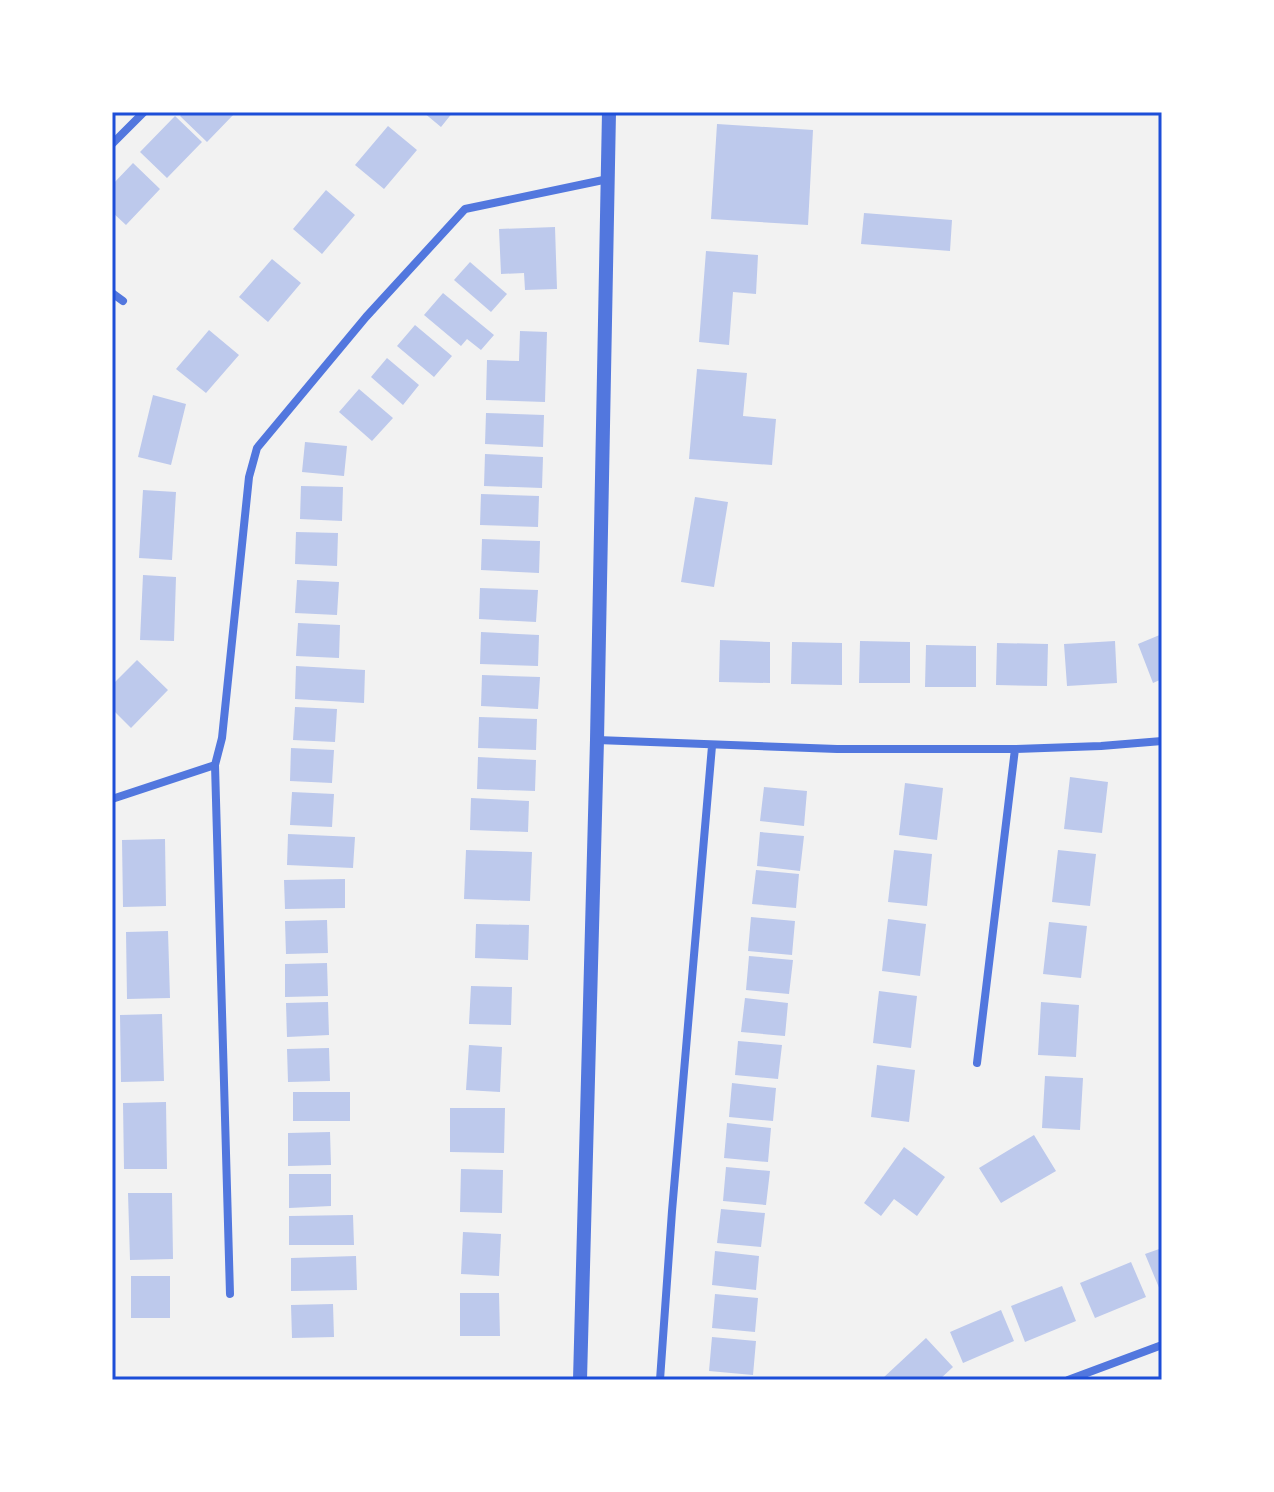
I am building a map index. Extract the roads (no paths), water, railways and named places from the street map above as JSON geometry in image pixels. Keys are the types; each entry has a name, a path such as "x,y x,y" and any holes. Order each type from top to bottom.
{"street":[{"path":"112,144 144,112"},
{"path":"580,1380 609,112"},
{"path":"230,1294 215,765 222,738 249,477 257,448 366,317 465,209 608,179"},
{"path":"112,293 123,301"},
{"path":"597,740 837,749 1015,749 1162,741"},
{"path":"660,1380 712,746"},
{"path":"977,1063 1015,749"},
{"path":"112,799 215,765"},
{"path":"1068,1380 1162,1345"}]}
